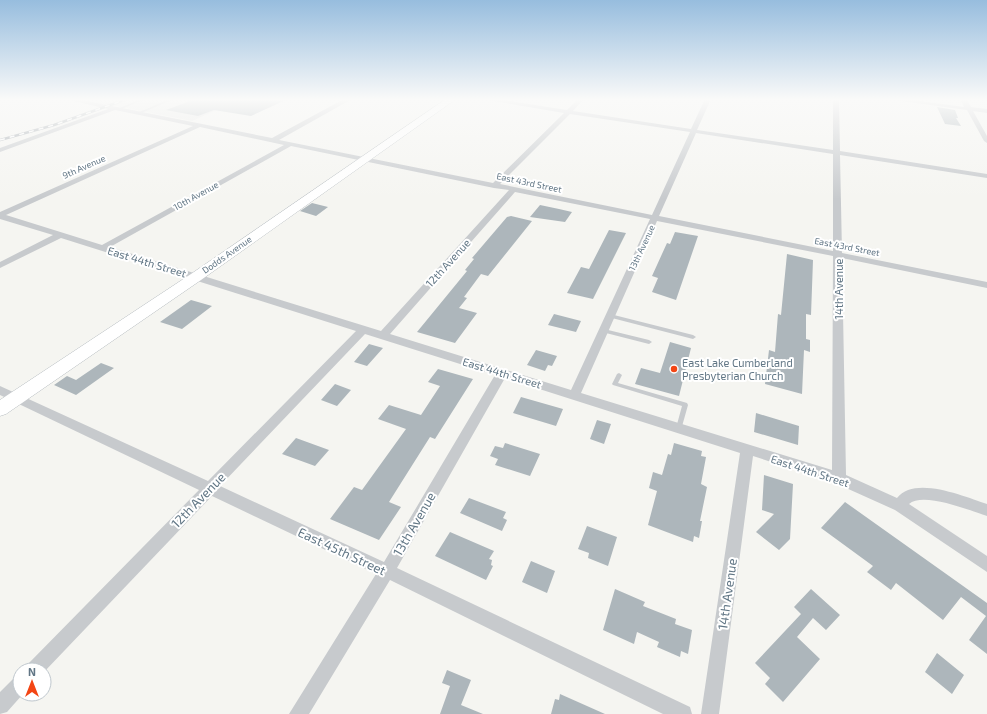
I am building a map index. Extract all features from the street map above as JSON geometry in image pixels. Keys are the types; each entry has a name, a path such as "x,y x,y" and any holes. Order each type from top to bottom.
{"street":[{"path":"0,150 50,132"},
{"name":"9th Avenue","path":"0,215 184,132"},
{"name":"East 43rd Street","path":"229,132 987,285"},
{"path":"272,141 288,132"},
{"name":"Dodds Avenue","path":"0,409 196,277 403,132"},
{"path":"494,186 548,132"},
{"name":"13th Avenue","path":"574,396 693,132"},
{"path":"703,132 987,176"},
{"name":"14th Avenue","path":"837,132 839,478"},
{"path":"982,132 987,141"},
{"name":"10th Avenue","path":"101,249 290,144"},
{"name":"12th Avenue","path":"382,336 513,190"},
{"name":"East 44th Street","path":"0,215 101,249 196,277 679,428 746,451 839,478 900,506 987,565"},
{"path":"0,265 61,235"},
{"name":"12th Avenue","path":"42,662 363,330"},
{"name":"13th Avenue","path":"298,714 387,571 502,373"},
{"name":"East 45th Street","path":"0,390 208,489 387,571 684,714"},
{"name":"14th Avenue","path":"710,714 746,451"},
{"path":"900,506 907,497 920,494 936,495 987,510"},
{"path":"0,705 12,692"}],"lane":[{"path":"610,316 693,337"},
{"path":"604,330 649,342"},
{"path":"619,375 615,384 684,405 679,428"}],"building":[{"path":"312,203 328,207 316,216 300,211"},
{"path":"540,205 572,212 565,222 530,217"},
{"path":"511,216 532,221 488,276 481,274 464,297 467,298 459,308 477,313 455,343 417,332 467,271 465,270 474,259 472,258 507,217"},
{"path":"609,230 626,233 593,299 567,293 581,267 589,269"},
{"path":"675,232 698,236 676,300 652,292 658,278 652,276 667,243 670,244"},
{"path":"787,254 813,260 811,315 806,314 806,339 810,340 810,352 804,350 802,394 765,384 769,350 775,352 778,314 781,315"},
{"path":"191,300 212,306 182,329 160,322"},
{"path":"554,314 581,321 576,332 548,325"},
{"name":"East Lake Cumberland Presbyterian Church","path":"670,342 691,348 679,396 635,384 641,368 660,373"},
{"path":"369,344 383,348 367,366 354,362"},
{"path":"536,350 557,356 552,366 548,365 545,371 527,365"},
{"path":"101,363 114,368 76,395 54,385 67,376 76,380"},
{"path":"438,369 473,379 435,439 430,437 389,502 401,507 379,540 330,519 354,487 362,490 406,429 378,419 389,405 421,415 440,386 428,382"},
{"path":"335,384 351,390 337,406 321,400"},
{"path":"521,397 563,409 556,426 513,413"},
{"path":"756,413 799,426 798,445 754,432"},
{"path":"597,420 611,424 604,444 590,439"},
{"path":"296,438 329,450 315,466 282,454"},
{"path":"505,443 540,454 530,476 495,465 498,459 490,456 495,446 503,448"},
{"path":"674,443 702,451 701,456 706,457 701,484 707,487 700,521 702,521 699,538 694,536 693,542 648,525 657,491 649,488 653,472 662,475 668,454 671,455"},
{"path":"764,475 793,484 790,539 779,550 756,532 774,514 762,510"},
{"path":"469,498 506,512 503,518 507,520 502,531 460,513"},
{"path":"845,502 987,603 987,654 969,640 986,616 961,597 943,620 896,583 891,590 867,572 873,566 821,528"},
{"path":"587,526 617,537 608,566 588,558 589,553 578,549"},
{"path":"450,532 494,551 489,559 492,560 491,565 493,566 486,580 435,556"},
{"path":"531,561 555,571 547,593 522,582"},
{"path":"615,589 645,602 643,606 676,619 675,624 692,630 688,654 681,651 680,657 657,647 659,642 637,632 634,644 603,630"},
{"path":"811,589 840,615 826,630 813,618 797,637 820,659 783,702 765,684 770,678 755,663 801,614 794,607"},
{"path":"937,653 964,675 952,694 925,672"},
{"path":"447,670 471,680 461,705 483,714 440,714 450,686 442,683"},
{"path":"560,694 605,714 551,714 555,699 559,700"}],"railway":[{"path":"0,140 28,132"}],"place":[{"name":"East Lake Cumberland Presbyterian Church","path":"674,369"}]}
